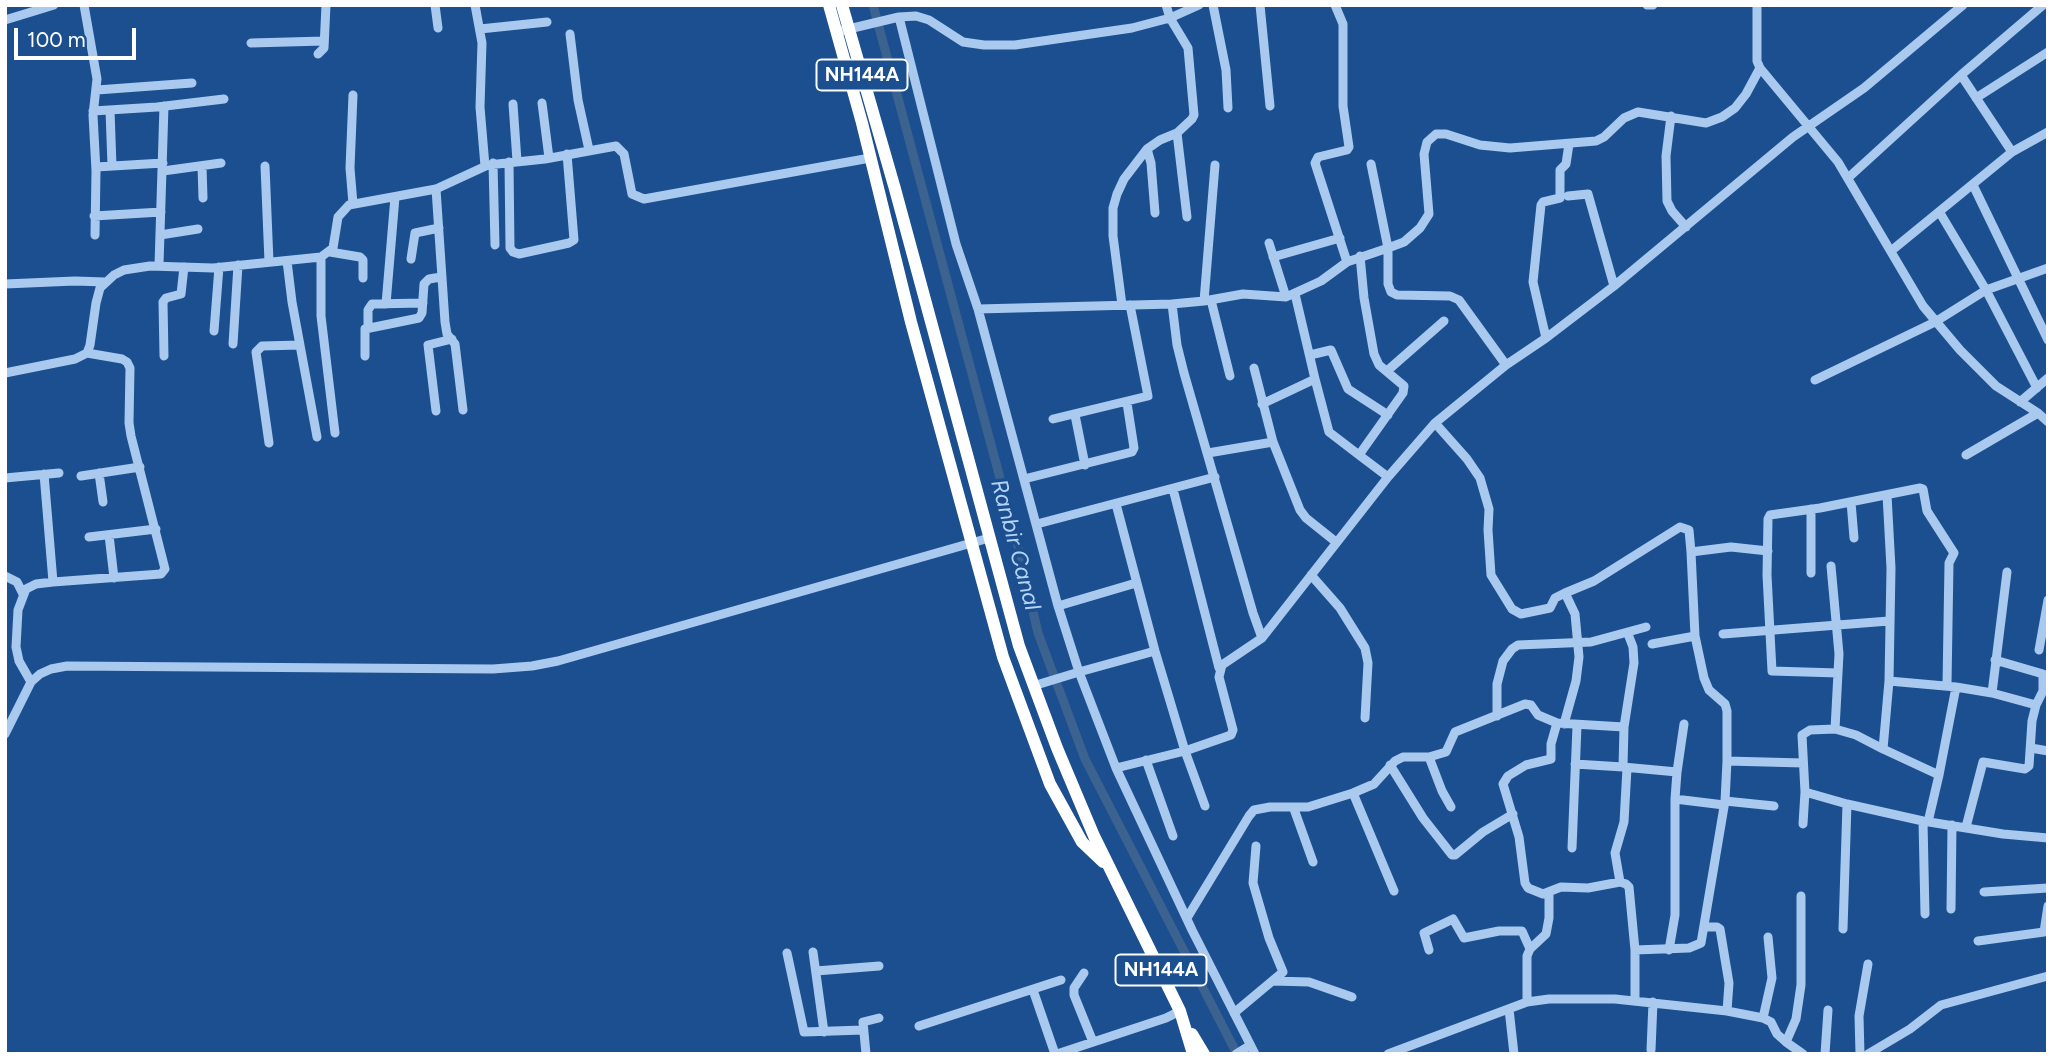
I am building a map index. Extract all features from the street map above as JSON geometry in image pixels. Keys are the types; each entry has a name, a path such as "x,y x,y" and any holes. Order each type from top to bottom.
{"highway":[{"name":"NH144A","path":"829,5 842,30 895,189 1008,609 1039,685 1057,748 1110,872 1186,1025 1204,1054"},
{"name":"NH144A","path":"842,5 842,30 870,158"},
{"path":"870,158 911,322 1003,657 1050,784 1082,842 1110,872"},
{"path":"1186,1025 1193,1054"}],"street":[{"path":"5,20 54,5"},
{"path":"84,5 97,90 93,111 95,235"},
{"path":"318,54 324,50 326,5"},
{"path":"435,5 438,28"},
{"path":"475,5 480,29 481,107 489,165 495,245"},
{"path":"900,5 957,244 978,309 1058,606 1079,672 1116,768 1234,1013 1245,1051"},
{"path":"1053,419 1127,403 1147,397 1149,393 1126,305 1113,236 1113,208 1124,179 1147,149 1177,133 1192,119 1194,111 1188,48 1170,18 1166,5"},
{"path":"842,30 866,23 916,16 929,20 963,42 1015,45 1132,28 1170,18 1199,5"},
{"path":"1213,5 1226,70 1228,108"},
{"path":"1260,5 1270,106"},
{"path":"1335,5 1343,24 1343,106 1349,147 1347,150 1318,157 1315,163 1348,262"},
{"path":"1647,5 1653,5"},
{"path":"1756,5 1757,61 1760,68 1838,162 1923,306 1959,350 1996,386 2048,422"},
{"path":"1219,668 1262,638 1388,477 1435,423 1506,365 1614,286 1793,137 1864,88 1963,5"},
{"path":"1848,178 2043,5"},
{"path":"480,29 547,22"},
{"path":"569,34 578,100 589,150"},
{"path":"251,43 324,41"},
{"path":"1976,98 2048,52"},
{"path":"978,309 1172,304 1243,294 1291,295 1321,281 1360,256 1404,242 1420,228 1429,214 1424,154 1427,142 1436,134 1446,134 1493,147 1569,144 1596,141 1624,118 1638,112 1698,123 1731,112 1746,94 1760,68"},
{"path":"1961,75 2012,152"},
{"path":"97,90 192,83"},
{"path":"353,95 353,204"},
{"path":"93,111 224,99"},
{"path":"542,103 549,158"},
{"path":"513,104 510,248 513,252 519,254 574,240 567,154"},
{"path":"159,265 164,106"},
{"path":"110,110 112,166"},
{"path":"1671,116 1666,156 1667,201 1686,228"},
{"path":"1891,251 2012,152 2048,132"},
{"path":"1177,133 1187,217"},
{"path":"1546,338 1533,282 1541,205 1543,202 1560,198 1560,170 1566,164 1569,144"},
{"path":"335,433 320,304 325,255 335,243 340,212 353,204 436,189 489,165 549,158 611,145 620,148 624,154 632,194 644,199 870,158"},
{"path":"1147,149 1151,163 1155,213"},
{"path":"96,167 202,166 221,163"},
{"path":"1371,164 1388,248 1388,284 1391,292 1397,295 1450,296 1458,300 1506,365"},
{"path":"1215,165 1208,301 1230,376"},
{"path":"202,166 203,198"},
{"path":"265,166 269,262"},
{"path":"1973,185 2048,340"},
{"path":"436,189 445,322 447,334 455,344 463,410"},
{"path":"1568,196 1588,194 1614,286"},
{"path":"386,304 395,197"},
{"path":"94,216 161,212"},
{"path":"1940,213 1986,290 2037,388"},
{"path":"160,235 198,229"},
{"path":"411,259 415,233 418,230 439,229"},
{"path":"1273,257 1340,238"},
{"path":"1269,243 1291,295 1310,355 1329,432 1388,477"},
{"path":"87,353 98,295 105,282 124,270 159,265 219,267 325,255 360,257 363,260 363,278"},
{"path":"1359,455 1405,389 1402,383 1376,360 1370,337 1360,256"},
{"path":"287,261 317,437"},
{"path":"233,344 238,265"},
{"path":"164,356 163,302 181,294 184,267"},
{"path":"214,331 219,267"},
{"path":"1815,380 1935,321 1986,290 2048,268"},
{"path":"365,356 363,333 368,328 417,319 422,313 426,280 441,277"},
{"path":"5,284 105,282"},
{"path":"368,328 368,307 372,304 422,303"},
{"path":"1172,304 1184,373 1262,638"},
{"path":"1387,371 1444,321"},
{"path":"436,411 428,345 452,339"},
{"path":"269,443 256,352 262,346 300,345"},
{"path":"1310,355 1331,350 1348,389 1388,415"},
{"path":"5,373 75,359 87,353 122,359 129,365 129,423 165,567 163,573 37,584 23,593 18,610 16,647 20,666 31,682"},
{"path":"1254,368 1273,442 1300,510 1336,542"},
{"path":"1262,404 1315,379"},
{"path":"2020,402 2048,379"},
{"path":"1024,479 1129,454 1133,450 1127,403"},
{"path":"1966,456 2038,413"},
{"path":"1075,415 1085,465"},
{"path":"1435,423 1480,478 1489,509 1491,575 1512,609 1521,614 1550,608 1555,598 1594,581 1680,527 1689,530 1695,636 1706,686 1726,707 1727,761 1724,803 1701,943 1669,950 1635,950"},
{"path":"1208,453 1273,442"},
{"path":"81,477 140,467"},
{"path":"5,478 59,473"},
{"path":"99,473 103,502"},
{"path":"44,474 53,582"},
{"path":"1037,524 1215,477"},
{"path":"1116,768 1185,751 1229,737 1232,733 1220,686 1219,668 1172,489"},
{"path":"1838,673 1772,671 1768,519 1770,515 1923,489 1927,511 1954,553 1949,560 1952,686 1939,775 1925,821 1925,914"},
{"path":"1883,749 1889,681 1891,568 1887,495"},
{"path":"1851,502 1854,538"},
{"path":"1116,504 1155,651 1185,751 1205,806"},
{"path":"1811,509 1811,573"},
{"path":"89,537 156,530"},
{"path":"109,535 114,578"},
{"path":"5,734 31,682 51,669 67,666 473,669 532,666 584,654 989,538"},
{"path":"1691,552 1731,547 1768,551"},
{"path":"1831,566 1839,654 1835,729"},
{"path":"1992,693 2007,572"},
{"path":"1311,575 1338,605 1362,640 1368,655 1365,718"},
{"path":"5,576 17,582 23,593"},
{"path":"1058,606 1136,583"},
{"path":"1565,593 1575,614 1579,643 1576,681 1551,744 1551,759 1526,765 1505,779 1503,784 1519,837 1526,886 1533,891 1549,894 1561,887 1588,888 1620,882 1629,887 1635,950 1635,1000"},
{"path":"2039,650 2048,600"},
{"path":"1723,634 1889,621"},
{"path":"1497,716 1497,684 1503,662 1512,649 1525,643 1579,643 1628,634 1646,627"},
{"path":"1620,882 1615,853 1624,822 1624,727 1634,663 1633,647 1628,634"},
{"path":"1652,644 1695,636"},
{"path":"1039,685 1155,651"},
{"path":"1966,827 1983,762 2025,768 2028,766 2032,721 2043,691 2043,674 1995,660"},
{"path":"1889,681 1952,686 2036,705"},
{"path":"1186,918 1249,816 1260,808 1308,807 1353,793 1374,784 1390,765 1403,757 1429,757 1446,752 1455,732 1527,704 1531,705 1538,715 1560,724 1624,727"},
{"path":"1669,950 1675,915 1675,799 1684,724"},
{"path":"1572,848 1577,726"},
{"path":"1803,824 1805,792 1801,739 1805,732 1835,729 1856,735 1939,775"},
{"path":"2031,748 2048,751"},
{"path":"1429,757 1451,807"},
{"path":"1146,760 1173,836"},
{"path":"1727,761 1803,763"},
{"path":"1574,764 1677,772"},
{"path":"1390,765 1423,818 1452,855 1513,814"},
{"path":"1805,792 1925,821 2003,834 2048,838"},
{"path":"1353,793 1394,891"},
{"path":"1675,799 1774,806"},
{"path":"1843,929 1847,804"},
{"path":"1294,808 1313,862"},
{"path":"1951,909 1952,825"},
{"path":"1234,1013 1274,981 1283,970 1269,938 1253,883 1256,846"},
{"path":"1984,892 2048,888"},
{"path":"1527,1002 1526,963 1530,949 1546,934 1550,909 1549,894"},
{"path":"1786,1042 1798,1010 1801,985 1801,896"},
{"path":"1978,942 2046,934 2048,905"},
{"path":"1429,950 1424,933 1454,919 1464,939 1499,931 1522,931 1530,949"},
{"path":"1705,927 1720,929 1729,983 1727,1011"},
{"path":"1763,1018 1772,978 1768,937"},
{"path":"813,952 824,1032"},
{"path":"788,953 803,1030 807,1033 863,1030"},
{"path":"1860,1054 1859,1016 1868,964"},
{"path":"816,971 879,966"},
{"path":"1084,972 1074,988 1074,995 1093,1042"},
{"path":"1868,1054 1910,1029 1941,1004 2048,976"},
{"path":"919,1026 1061,980"},
{"path":"1274,981 1309,982 1352,997"},
{"path":"1033,990 1056,1054 1180,1011"},
{"path":"1388,1054 1527,1002 1549,999 1635,1000 1763,1018 1771,1022 1777,1034 1803,1054"},
{"path":"1651,1050 1653,1002"},
{"path":"1509,1009 1514,1054"},
{"path":"1825,1054 1828,1010"},
{"path":"866,1054 864,1021 879,1018"}],"waterway":[{"name":"Ranbir Canal","path":"873,5 1015,534 1038,633 1085,759 1237,1054"}]}
